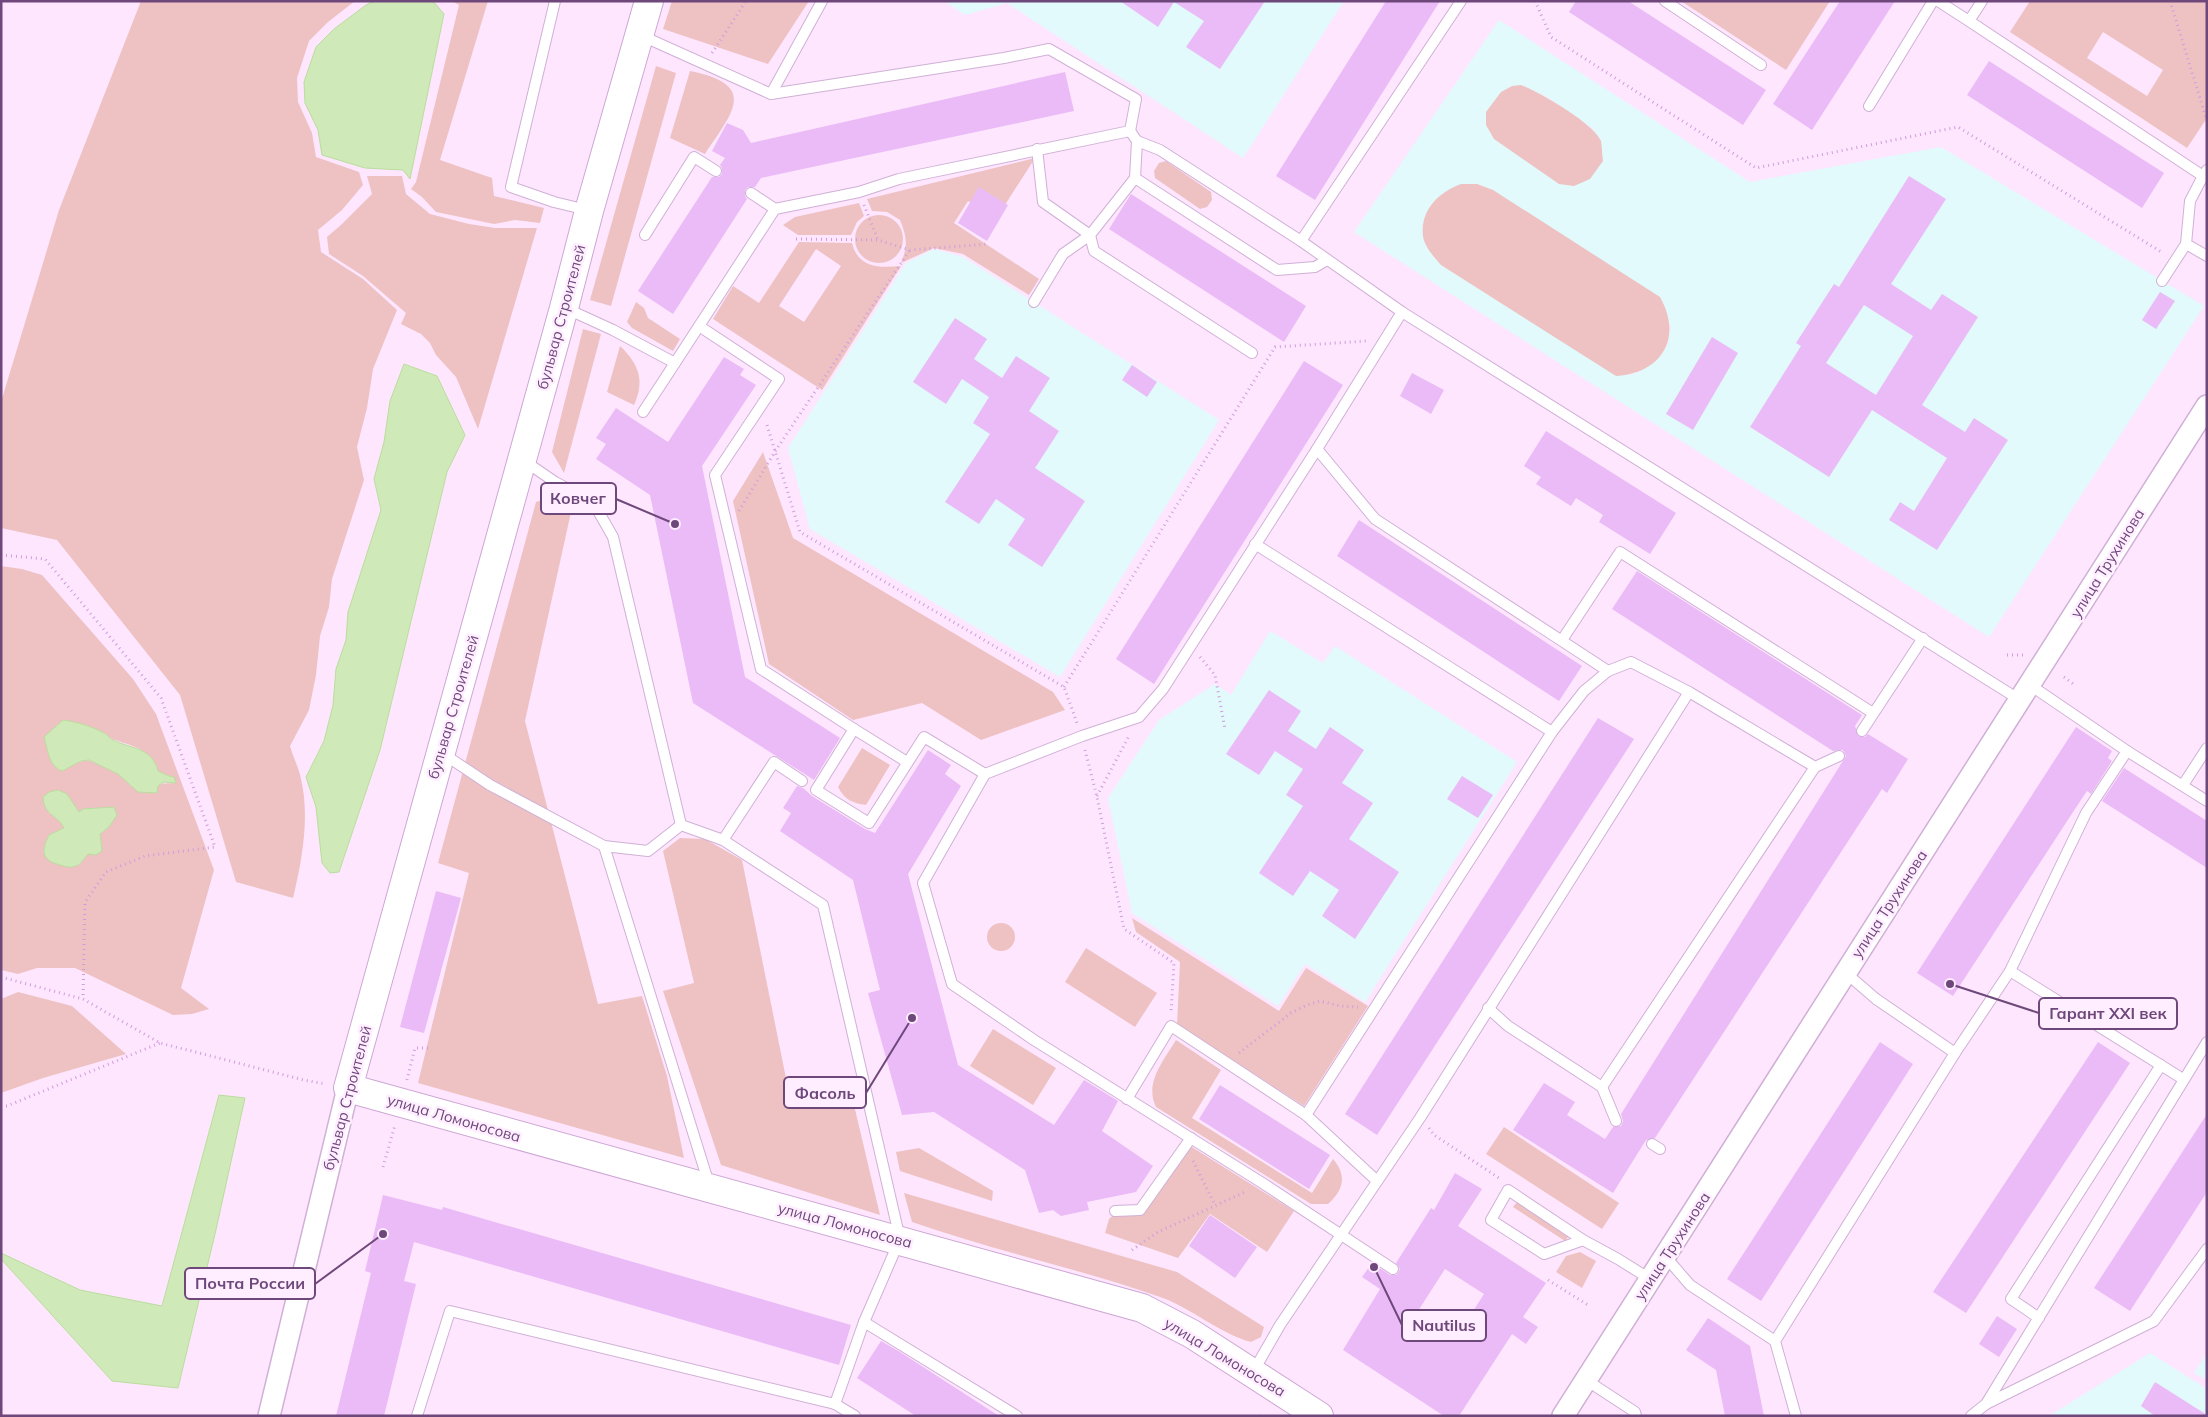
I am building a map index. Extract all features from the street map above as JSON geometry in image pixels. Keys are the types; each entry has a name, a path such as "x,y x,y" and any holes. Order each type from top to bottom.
{"street":[{"name":"бульвар Строителей","path":"269,1416 348,1088 564,308 589,211 649,1"},
{"name":"улица Трухинова","path":"1569,1411 1586,1380 1650,1279 2207,406"},
{"name":"улица Ломоносова","path":"348,1088 711,1190 900,1239 1142,1308 1192,1334 1253,1372 1314,1415"}],"lane":[{"path":"555,1 510,187 554,202 589,211"},
{"path":"771,94 822,1"},
{"path":"1301,241 1461,1"},
{"path":"1665,1 1762,65"},
{"path":"1869,106 1933,1"},
{"path":"1938,1 2205,173 2190,201 2186,244 2162,281"},
{"path":"1969,21 1982,1"},
{"path":"639,35 771,94 1004,58 1049,49 1136,99 1130,131 1137,141 1160,150 1301,241 1402,312 1924,638 2025,692 2127,751 2207,801"},
{"path":"751,193 775,209 859,192 899,179 1130,131"},
{"path":"1034,302 1063,254 1090,235 1135,178 1137,141"},
{"path":"1037,149 1043,202 1090,235 1094,252 1252,353"},
{"path":"645,235 694,157 716,171"},
{"path":"1135,178 1277,270 1315,268 1327,260"},
{"path":"643,412 775,209"},
{"path":"2186,244 2207,256"},
{"path":"564,308 613,330 675,363"},
{"path":"1393,1269 1264,1184 1034,1040 952,984 923,883 985,774 1082,736 1139,718 1163,689 1317,449 1402,312"},
{"path":"699,326 779,379 715,475 761,669 907,762"},
{"path":"1317,449 1375,519 1608,671"},
{"path":"522,459 555,482 593,502 613,537 681,825"},
{"path":"1255,544 1552,732"},
{"path":"1562,640 1620,552 1873,713"},
{"path":"1862,731 1924,638"},
{"path":"1306,1115 1552,732 1584,691 1608,671 1631,662 1689,692 1815,767"},
{"path":"1253,1372 1280,1325 1420,1118 1689,692"},
{"path":"809,785 854,729"},
{"path":"723,840 774,762 869,823 924,736 985,774"},
{"path":"2183,785 2207,748"},
{"path":"1775,1342 1955,1053 2010,971 2086,813 2127,751"},
{"path":"440,752 490,785 604,846 648,851 681,825"},
{"path":"1602,1086 1815,767 1839,756"},
{"path":"681,825 723,840 823,905 900,1239 864,1322 835,1404"},
{"path":"604,846 711,1190"},
{"path":"2010,971 2183,1079"},
{"path":"1846,973 1876,999 1955,1053"},
{"path":"1488,1008 1508,1026 1602,1086 1616,1121"},
{"path":"1127,1099 1171,1026 1306,1115 1377,1181"},
{"path":"1986,1404 2207,1042"},
{"path":"2039,1318 2011,1299 2161,1065"},
{"path":"1115,1211 1140,1210 1191,1138"},
{"path":"1583,1240 1544,1254 1491,1220 1508,1190 1583,1240 1650,1279"},
{"path":"1971,1416 1986,1404 2154,1321 2207,1248"},
{"path":"1665,1256 1690,1285 1775,1342 1796,1416"},
{"path":"417,1416 450,1311 835,1404 855,1416"},
{"path":"864,1322 1017,1416"},
{"path":"1586,1380 1635,1412 1636,1416"}],"path":[{"path":"705,65 746,1"},
{"path":"1535,1 1551,37 1756,168 1958,128 2175,260"},
{"path":"2170,1 2207,122"},
{"path":"859,192 878,240"},
{"path":"796,239 878,240 910,250 989,244"},
{"path":"728,528 776,450 910,250"},
{"path":"1064,688 1275,347 1385,340"},
{"path":"761,407 776,450 800,532 1064,688 1082,736 1097,796 1124,929 1174,963 1171,1026"},
{"path":"1,555 45,559 161,698 215,847 146,856 106,872 85,902 83,999"},
{"path":"1190,646 1215,675 1225,729"},
{"path":"2007,654 2029,655"},
{"path":"2064,677 2076,686"},
{"path":"1097,796 1139,718"},
{"path":"1,977 83,999 160,1043 304,1080 348,1088"},
{"path":"1226,1062 1290,1012 1308,1005 1320,1001 1340,1006 1376,1005"},
{"path":"1,1106 7,1106 160,1043"},
{"path":"1420,1118 1434,1135 1502,1180 1508,1190"},
{"path":"1191,1138 1192,1159 1215,1205"},
{"path":"1132,1250 1158,1232 1264,1184"},
{"path":"1548,1280 1588,1305"}],"shaded area":[{"path":"141,1 355,1 328,22 309,41 297,78 298,102 312,133 316,157 359,172 363,185 342,210 318,230 321,252 363,279 397,310 373,369 367,408 357,447 364,480 332,579 329,607 320,636 316,675 309,710 290,746 300,775 305,808 302,854 293,898 236,882 180,695 57,540 1,528 1,402 59,210"},
{"path":"375,1 433,1 444,14 410,179 403,170 365,168 322,155 318,130 305,103 304,82 316,47 334,29 366,5"},
{"path":"452,1 488,1 440,160 492,178 494,196 544,208 540,223 515,220 494,224 436,212 422,197 411,189 416,182 459,5"},
{"path":"672,1 809,1 768,64 663,29"},
{"path":"944,1 1344,1 1243,158 1007,3 965,15"},
{"path":"1681,1 1830,1 1786,70"},
{"path":"2030,1 2207,1 2207,118 2187,148 2010,32","holes":["2103,32 2163,70 2147,96 2087,58"]},
{"path":"1499,20 1750,182 1941,147 2204,306 1989,637 1354,232","holes":["1535,89 1592,128 1600,140","1461,184 1477,184 1493,190 1671,326 1667,345 1656,360 1643,370 1630,375"]},
{"path":"656,66 676,73 611,306 590,300"},
{"path":"690,71 712,77 725,84 732,92 734,102 731,113 705,154 670,138"},
{"path":"1521,85 1578,117 1597,134 1601,141 1603,161 1590,179 1574,186 1559,184 1494,139 1486,125 1486,112 1501,92 1512,86"},
{"path":"1035,158 996,219 968,201 954,223 1039,279 1029,295 963,254 934,248 901,263 906,242 900,220 887,212 872,211 867,199"},
{"path":"1166,161 1211,192 1212,200 1207,207 1200,209 1155,178 1154,171 1159,163"},
{"path":"367,176 402,176 406,194 430,214 469,224 495,228 537,228 478,429 456,377 436,355 430,343 421,334 401,324 406,313 363,276 329,254 327,237 372,194"},
{"path":"1461,184 1477,184 1493,190 1660,297 1667,312 1669,326 1668,339 1664,351 1646,368 1616,376 1441,265 1425,244 1423,227 1425,218 1428,210 1439,197"},
{"path":"859,203 864,216 857,222 851,235 798,235 783,225 795,217"},
{"path":"874,215 884,215 896,222 903,234 903,244 896,256 884,263 874,263 866,259 859,252 855,244 855,234 859,226 866,219"},
{"path":"799,242 852,243 859,257 870,265 885,267 901,266 822,390 713,319 733,286 759,303","holes":["816,249 841,266 804,322 779,306"]},
{"path":"934,249 963,257 1219,420 1060,677 810,529 788,448 906,263"},
{"path":"636,302 644,308 648,318 680,339 673,351 632,328 627,322"},
{"path":"583,329 601,334 564,473 552,452"},
{"path":"620,346 632,359 638,373 639,388 634,405 607,392"},
{"path":"404,364 437,376 465,435 447,472 380,750 339,872 330,873 322,863 316,807 306,777 324,741 333,705 336,669 346,640 348,612 381,510 374,479 384,442 390,401"},
{"path":"763,452 793,538 1053,692 1065,710 981,740 922,703 853,720 769,664 733,501"},
{"path":"553,496 573,503 525,721 598,1004 642,996 667,1076 684,1158 418,1083 469,873 438,863 536,502"},
{"path":"1,566 22,569 42,575 133,679 156,714 214,870 181,988 209,1009 192,1014 173,1015 75,968 37,968 18,974 1,970","holes":["63,720 96,730 141,750 152,758 158,771 169,776 175,783 131,786 110,768 90,761 78,762 62,771 48,748 45,737","74,806 79,813 83,809 105,808 109,827 100,834 101,851 88,854 79,865 71,867 49,835 64,828 62,823 48,812"]},
{"path":"1270,631 1323,663 1335,646 1517,762 1365,1002 1305,964 1278,1006 1132,913 1108,798 1159,720 1215,684 1231,695"},
{"path":"63,720 94,728 113,740 146,753 155,763 158,771 174,777 176,783 164,782 158,786 157,793 138,792 118,774 89,760 81,761 62,771 57,769 49,757 44,737"},
{"path":"862,748 890,765 866,805 849,800 838,787"},
{"path":"58,790 67,794 79,812 83,809 114,807 117,815 109,827 100,834 102,851 96,855 88,854 74,867 66,867 54,863 46,858 44,854 49,835 64,828 46,808 43,797 49,792"},
{"path":"680,838 705,839 742,860 790,1098 854,1105 880,1215 721,1165 663,991 694,983 663,851"},
{"path":"1132,918 1279,1011 1306,968 1368,1006 1304,1106 1177,1025 1180,962 1136,932"},
{"path":"1001,923 1011,927 1015,937 1011,947 1001,951 991,947 987,937 991,927"},
{"path":"1086,948 1157,993 1135,1027 1065,982"},
{"path":"18,992 72,1006 126,1054 43,1078 1,1093 1,999"},
{"path":"993,1029 1056,1068 1033,1105 970,1066"},
{"path":"1176,1040 1221,1070 1192,1118 1312,1193 1333,1159 1340,1171 1342,1182 1338,1193 1328,1204 1311,1204 1156,1107 1152,1089 1154,1081 1161,1064"},
{"path":"219,1095 245,1098 178,1388 112,1381 1,1259 1,1253 80,1290 162,1306"},
{"path":"1504,1127 1619,1203 1602,1229 1486,1154"},
{"path":"1187,1144 1294,1211 1267,1252 1210,1214 1178,1258 1105,1233 1109,1219 1114,1214 1140,1215"},
{"path":"919,1148 993,1191 992,1201 900,1171 896,1152"},
{"path":"904,1193 1177,1272 1264,1327 1261,1337 1251,1342 1228,1333 1163,1298 912,1222"},
{"path":"1517,1202 1569,1236 1565,1241 1513,1207"},
{"path":"1580,1252 1596,1261 1582,1288 1556,1272 1566,1256"},
{"path":"2150,1353 2207,1389 2207,1416 2049,1416"},
{"path":"2207,1353 2207,1380 2194,1373"}],"building":[{"path":"1120,1 1265,1 1220,69 1186,47 1204,21 1174,2 1158,27"},
{"path":"1386,1 1440,1 1315,200 1276,176"},
{"path":"1576,1 1628,1 1766,90 1743,125 1569,12"},
{"path":"1840,1 1895,1 1812,130 1773,104"},
{"path":"1989,61 2164,173 2142,208 1967,95"},
{"path":"1065,72 1074,111 761,178 755,187 748,187 745,190 747,199 673,314 638,291 712,177 719,177 722,174 720,165 725,158 712,151 727,123 743,130 751,143"},
{"path":"1909,176 1946,199 1891,284 1931,310 1942,294 1978,317 1922,405 1965,432 1974,418 2008,440 1937,550 1889,520 1900,502 1914,511 1947,458 1872,410 1829,477 1750,427 1801,346 1796,343 1834,284 1839,287","holes":["1864,305 1913,336 1876,395 1826,363"]},
{"path":"979,187 1008,205 987,241 958,223"},
{"path":"1131,194 1306,306 1284,342 1109,229"},
{"path":"2160,292 2175,301 2156,329 2142,320"},
{"path":"955,318 987,339 974,359 1002,378 1016,356 1050,378 1029,411 1059,431 1035,468 1085,501 1042,567 1008,545 1025,519 996,499 979,524 945,502 990,434 973,423 989,397 962,379 946,404 913,382"},
{"path":"1712,337 1738,353 1693,430 1666,414"},
{"path":"724,357 744,369 740,375 756,385 702,466 745,677 840,738 814,780 693,703 650,495 596,459 606,444 596,438 616,408 668,442"},
{"path":"1304,361 1343,385 1154,684 1116,659"},
{"path":"1132,365 1157,382 1147,397 1122,380"},
{"path":"1412,373 1444,390 1431,414 1400,396"},
{"path":"1546,431 1676,513 1650,554 1599,522 1603,515 1576,498 1571,506 1536,484 1541,477 1524,466"},
{"path":"1359,520 1582,666 1559,701 1337,556"},
{"path":"1637,571 1862,715 1855,726 1858,736 1865,737 1868,734 1908,759 1887,793 1882,789 1655,1138 1646,1140 1613,1193 1513,1130 1544,1083 1575,1102 1567,1115 1605,1139 1613,1127 1621,1126 1623,1121 1621,1114 1846,756 1843,750 1833,751 1612,609"},
{"path":"1269,690 1301,711 1288,731 1316,749 1330,727 1364,750 1342,783 1373,803 1349,839 1399,872 1355,939 1322,916 1339,890 1310,871 1293,896 1259,873 1303,806 1286,795 1303,769 1275,751 1259,775 1226,754"},
{"path":"1598,718 1634,739 1377,1135 1345,1114"},
{"path":"2076,727 2112,751 2108,758 2112,761 2091,794 2087,791 1953,996 1917,973"},
{"path":"928,750 951,765 945,774 961,786 908,874 958,1065 1054,1125 1084,1080 1118,1101 1102,1131 1153,1166 1136,1192 1087,1202 1089,1210 1061,1216 1053,1210 1039,1213 1025,1170 934,1112 902,1115 868,993 880,990 853,880 780,831 791,813 783,808 797,786 803,788 812,796 865,829 875,833"},
{"path":"2124,768 2207,821 2207,868 2102,801"},
{"path":"1462,776 1493,795 1478,818 1447,799"},
{"path":"436,891 461,898 424,1033 400,1027"},
{"path":"1880,1042 1913,1064 1761,1301 1727,1279"},
{"path":"2098,1042 2130,1063 1966,1313 1933,1292"},
{"path":"1220,1085 1330,1155 1309,1189 1199,1119"},
{"path":"2207,1114 2207,1192 2130,1311 2094,1288"},
{"path":"1455,1173 1482,1189 1458,1226 1546,1283 1523,1317 1538,1327 1526,1344 1512,1334 1459,1416 1444,1416 1343,1350 1380,1289 1362,1277 1372,1263 1390,1275 1396,1275 1400,1269 1396,1263 1431,1208 1434,1210","holes":["1445,1269 1484,1294 1457,1336 1418,1311"]},
{"path":"383,1195 442,1210 443,1207 851,1325 839,1365 414,1242 404,1281 416,1284 384,1416 336,1416 371,1273 365,1271"},
{"path":"1210,1215 1257,1247 1235,1278 1189,1246"},
{"path":"1997,1316 2017,1329 1999,1357 1979,1344"},
{"path":"1708,1318 1750,1346 1764,1416 1725,1416 1716,1370 1686,1350"},
{"path":"881,1341 999,1416 916,1416 857,1378"},
{"path":"2155,1382 2207,1416 2155,1416 2141,1406"}],"place":[{"name":"Ковчег","path":"675,524"},
{"name":"Гарант XXI век","path":"1950,984"},
{"name":"Фасоль","path":"912,1018"},
{"name":"Почта России","path":"383,1234"},
{"name":"Nautilus","path":"1374,1267"}]}
